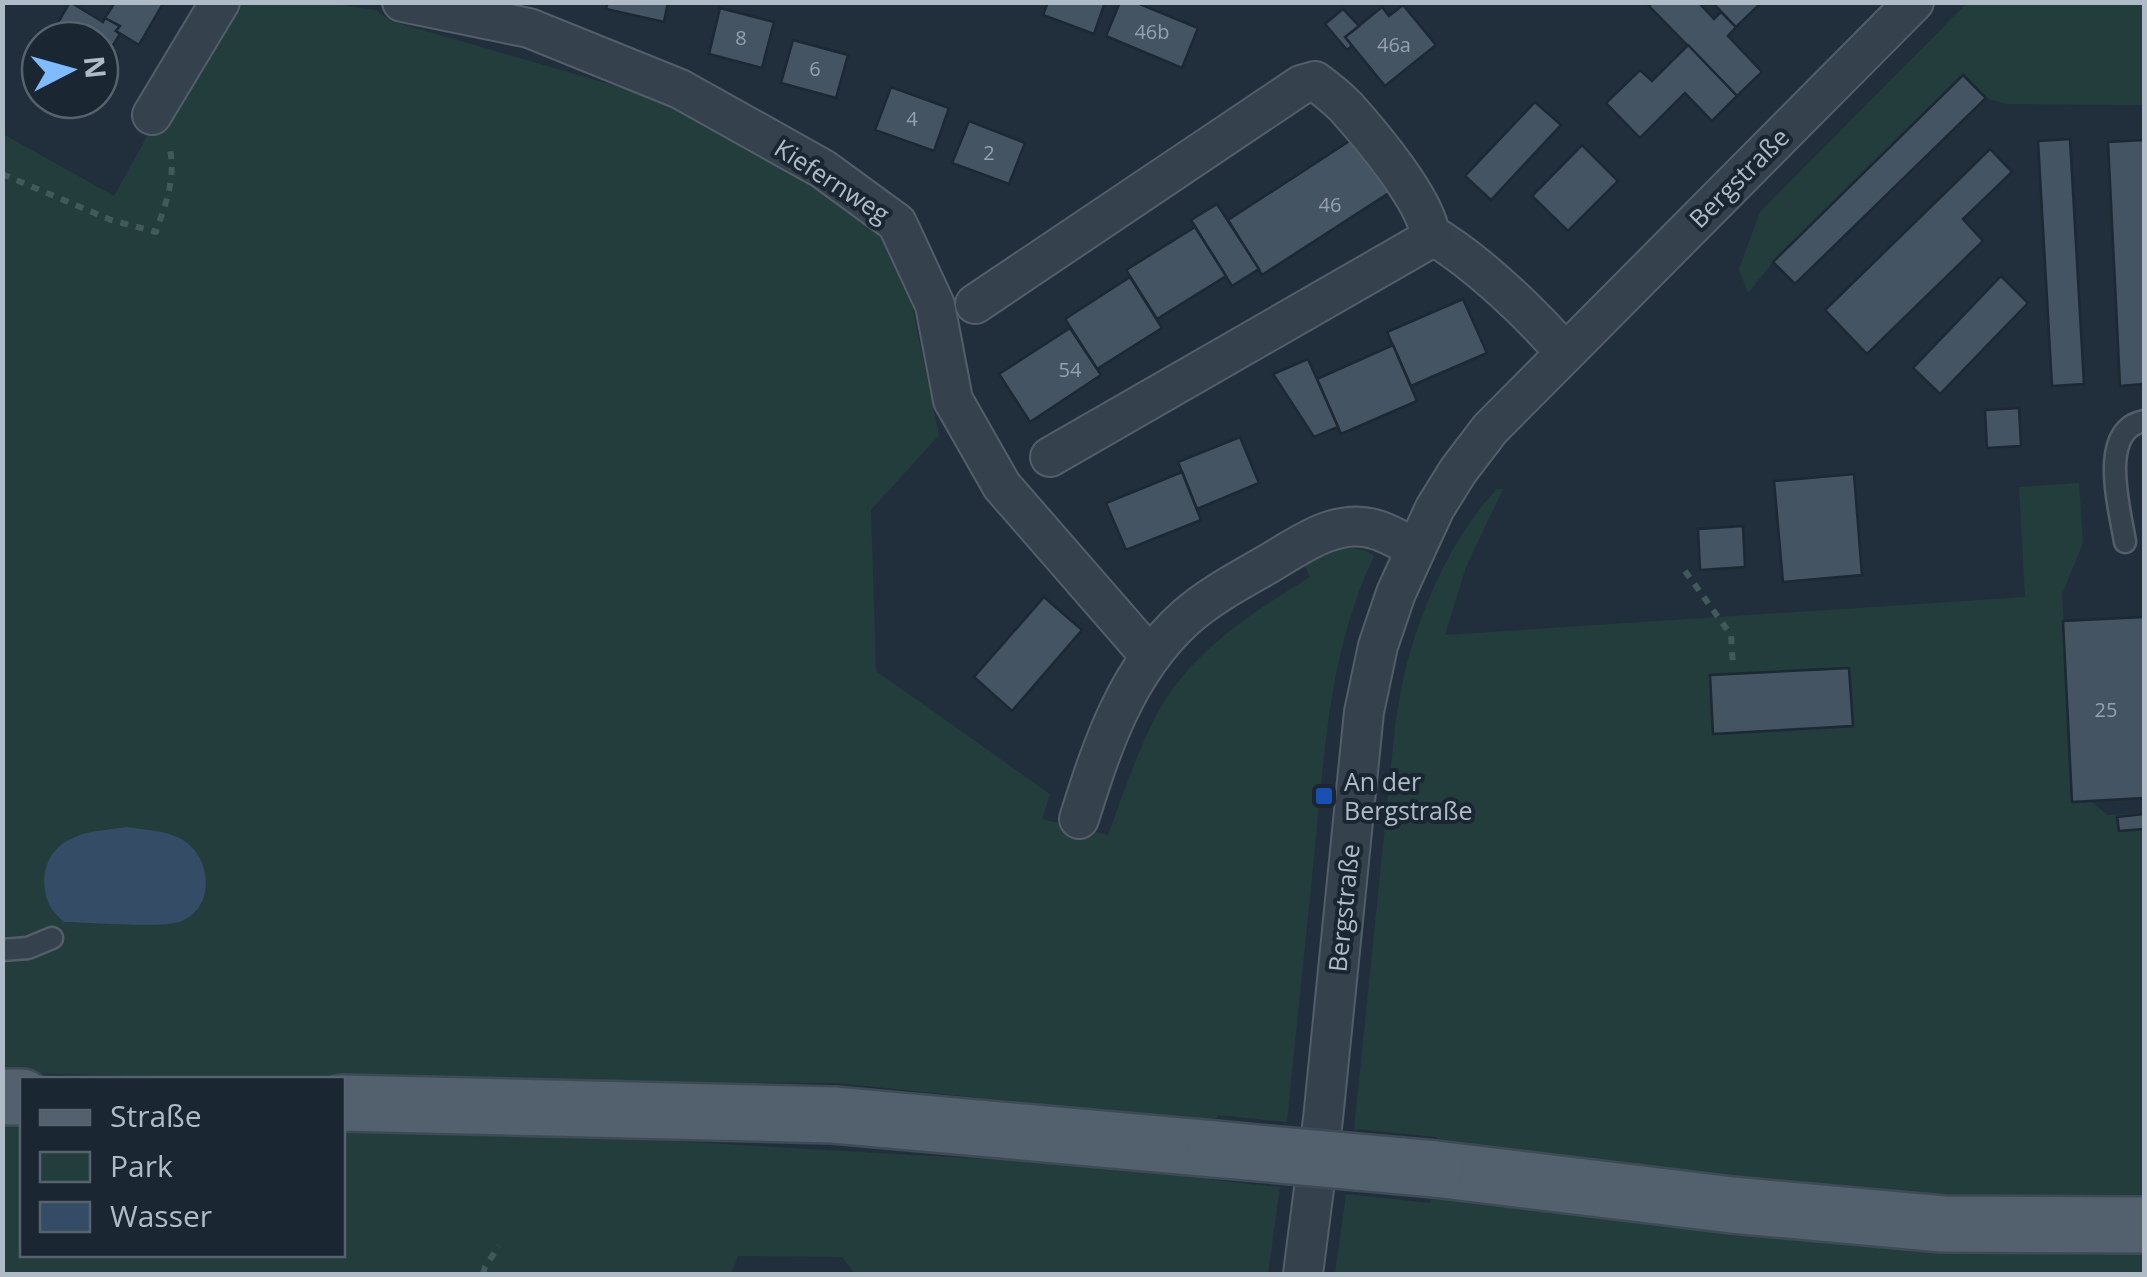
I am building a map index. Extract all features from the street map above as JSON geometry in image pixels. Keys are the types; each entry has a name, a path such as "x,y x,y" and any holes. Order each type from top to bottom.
{"main road":[{"path":"345,1103 833,1115 1435,1169 1943,1224 2144,1225"}],"street":[{"path":"152,116 220,2"},
{"name":"Kiefernweg","path":"402,2 529,28 680,90 823,169 897,223 935,305 953,400 1002,486 1150,656"},
{"name":"Bergstraße","path":"1302,1274 1323,1119 1364,712 1378,646 1396,593 1434,508 1490,429 1914,2"},
{"path":"975,304 1301,85 1316,81 1344,106 1399,174 1428,221 1430,234 1424,242 1050,456"},
{"path":"1430,234 1455,249 1538,323 1565,353"},
{"path":"1079,819 1124,698 1150,656 1185,618 1219,592 1336,529 1358,526 1376,530 1416,549"}],"lane":[{"path":"2124,542 2115,453 2130,425 2144,421"},
{"path":"2,950 28,948 52,938"}],"path":[{"path":"2,174 111,220 156,232 172,185 173,160 166,131 152,116"},
{"path":"1685,570 1731,635 1734,666"},
{"path":"484,1270 499,1246"}],"green space":[{"path":"324,2 375,10 391,21 637,92 671,105 812,182 881,231 912,306 939,435 871,510 876,671 1050,794 1042,819 1108,835 1157,714 1205,652 1310,577 1305,566 1348,549 1374,556 1348,626 1332,699 1287,1122 1218,1115 1216,1122 837,1083 448,1082 3,1073 3,134 114,196 151,129 175,116 241,3"},
{"path":"1967,3 2144,3 2144,105 2007,104 1986,98 1963,75 1773,262 1748,293 1739,269 1760,212"},
{"path":"2079,483 2083,543 2062,594 2072,801 2091,801 2107,815 2144,813 2144,1200 1947,1199 1437,1145 1437,1137 1354,1129 1396,718 1405,671 1424,611 1444,567 1468,525 1497,489 1503,489 1466,567 1445,635 2025,597 2019,487"},
{"path":"3,1121 20,1121 20,1257 345,1257 345,1126 444,1128 1211,1172 1211,1180 1280,1187 1268,1274 855,1274 842,1257 738,1256 731,1274 3,1274"},
{"path":"1346,1194 1430,1203 1432,1195 2144,1249 2144,1274 1335,1274"}],"water":[{"path":"127,827 168,834 191,847 204,868 205,893 201,904 193,914 172,923 64,922 52,909 44,884 47,865 56,849 79,835"}],"building":[{"path":"70,2 100,20 60,20"},
{"path":"115,2 164,2 139,45 120,33 120,20 105,18"},
{"path":"608,2 668,2 664,22 606,9"},
{"path":"1048,2 1105,2 1094,34 1043,15"},
{"path":"1120,2 1135,2 1198,28 1182,68 1106,36"},
{"path":"1653,2 1698,2 1714,19 1721,12 1736,27 1728,36 1762,72 1737,96 1649,6"},
{"path":"1712,2 1759,2 1760,4 1736,27"},
{"path":"1403,5 1436,45 1385,86 1345,37 1382,7 1389,16"},
{"path":"720,8 774,22 762,68 709,54"},
{"path":"1343,9 1359,26 1345,37 1352,46 1347,50 1325,24"},
{"path":"793,40 848,55 836,98 781,83"},
{"path":"1688,45 1737,96 1712,121 1685,93 1640,138 1606,103 1640,70 1652,81"},
{"path":"1963,75 1986,98 1795,284 1773,262"},
{"path":"891,87 949,108 934,151 875,130"},
{"path":"1535,102 1561,125 1491,200 1465,176"},
{"path":"969,121 1025,143 1009,184 952,163"},
{"path":"1357,136 1392,191 1262,275 1228,220"},
{"path":"2070,139 2084,384 2052,386 2038,141"},
{"path":"2144,140 2144,384 2120,386 2108,142"},
{"path":"1582,145 1618,181 1568,231 1532,196"},
{"path":"1990,149 2012,172 1963,219 1983,241 1867,354 1825,310"},
{"path":"1217,204 1259,269 1232,286 1191,220"},
{"path":"1195,227 1226,276 1157,319 1126,270"},
{"path":"2001,276 2028,303 1940,394 1913,368"},
{"path":"1130,277 1162,328 1097,369 1065,319"},
{"path":"1463,299 1487,353 1411,386 1387,332"},
{"path":"1070,328 1101,375 1030,422 999,374"},
{"path":"1393,345 1417,401 1341,434 1317,379"},
{"path":"1308,359 1338,427 1314,437 1273,374"},
{"path":"2019,408 2021,446 1987,448 1985,410"},
{"path":"1240,437 1259,483 1197,509 1178,462"},
{"path":"1182,472 1201,520 1126,550 1106,503"},
{"path":"1854,474 1862,575 1783,582 1774,481"},
{"path":"1743,526 1745,567 1700,570 1698,529"},
{"path":"1044,597 1082,630 1012,711 974,677"},
{"path":"2144,617 2144,798 2072,802 2063,621"},
{"path":"1849,668 1853,726 1713,734 1710,675"},
{"path":"2144,814 2144,829 2119,831 2117,817"}],"place":[{"name":"An der Bergstraße","path":"1324,796"}]}
